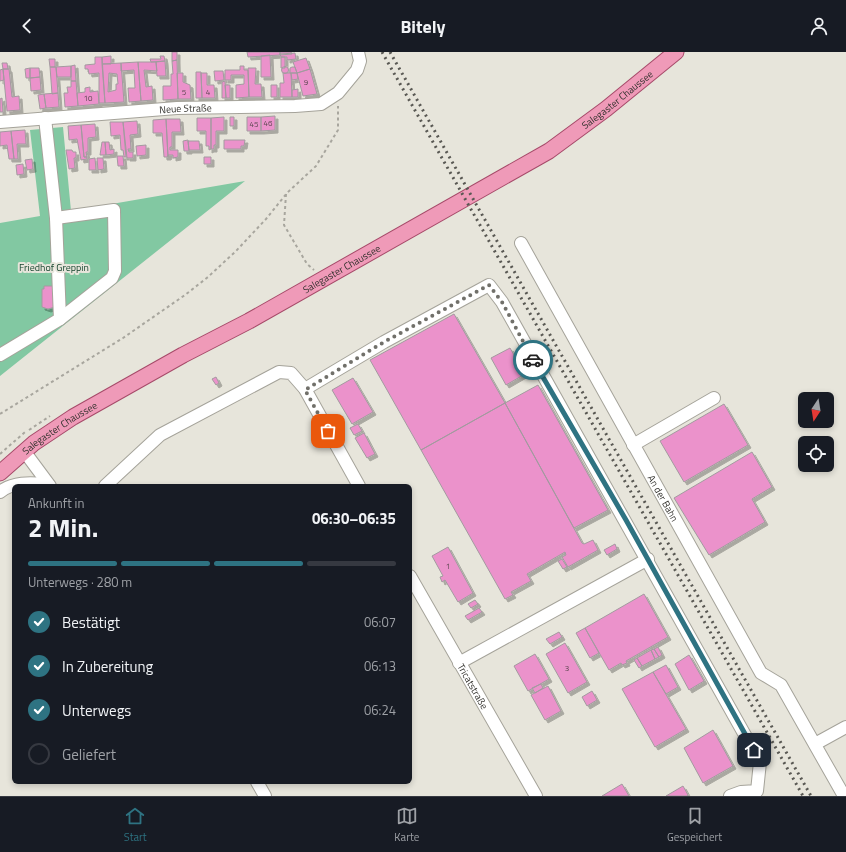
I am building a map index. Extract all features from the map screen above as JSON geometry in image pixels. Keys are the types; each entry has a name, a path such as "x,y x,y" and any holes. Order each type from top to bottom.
{"main road":[{"name":"Salegaster Chaussee","path":"0,473 24,451 44,436 79,414 183,355 249,321 549,151 594,118 676,52"}],"street":[{"name":"Neue Straße","path":"0,122 177,108 312,105 325,102 338,93 357,70 360,61 358,52"},
{"path":"46,118 56,218 60,319"},
{"path":"0,355 60,319 112,278 115,271 114,210 56,218"},
{"name":"An der Bahn","path":"521,243 761,673 782,685 844,796"},
{"path":"305,390 384,342 489,285 502,302 648,559 760,762 758,791 742,792 730,796"},
{"path":"107,484 160,435 279,372 291,373 305,390 358,484"},
{"path":"633,445 714,398"},
{"path":"24,451 48,484"},
{"path":"0,492 5,488 12,486"},
{"path":"459,663 648,559"},
{"name":"Tricatstraße","path":"412,580 536,796"},
{"path":"815,744 846,727"},
{"path":"258,784 265,796"}],"path":[{"path":"0,414 123,338 185,295 236,251 266,219 287,193 316,166 338,130 338,93"},
{"path":"287,193 284,225 307,264 317,271"}],"green space":[{"name":"Friedhof Greppin","path":"63,127 71,211 245,181 0,376 0,223 40,216 30,130"}],"building":[{"path":"172,52 177,52 177,60 172,61"},
{"path":"247,52 280,52 280,55 248,57"},
{"path":"280,52 291,52 292,54 280,55"},
{"path":"295,53 296,59 287,60 287,57 281,57 280,54"},
{"path":"270,55 271,77 261,77 261,56"},
{"path":"111,56 111,64 102,64 102,57"},
{"path":"160,56 164,56 165,61 151,62 150,59 161,59"},
{"path":"95,57 102,57 105,103 99,103 99,73 89,74 88,69 85,69 85,65 95,64"},
{"path":"281,57 285,57 285,68 281,68"},
{"path":"306,58 310,69 297,73 293,62"},
{"path":"49,59 55,59 55,67 50,67"},
{"path":"177,60 178,99 163,100 163,86 171,86 171,74 173,74 172,61"},
{"path":"165,61 166,76 157,76 156,62"},
{"path":"138,62 156,62 157,71 144,70 146,87 152,86 153,100 141,101"},
{"path":"138,62 141,101 129,102 128,88 135,88 134,70 121,71 121,63"},
{"path":"2,63 7,63 8,69 3,69"},
{"path":"121,63 124,102 105,103 102,64","holes":["109,73 117,74 118,84 116,84 116,90 108,92"]},
{"path":"75,65 76,81 71,81 71,66"},
{"path":"71,66 71,77 57,77 56,67"},
{"path":"240,66 244,66 244,70 248,70 249,97 236,98 236,85 244,84 244,75 231,75 231,80 225,80 225,70 240,70"},
{"path":"285,66 289,70 285,74 281,70"},
{"path":"50,67 56,67 58,93 52,94"},
{"path":"295,67 297,73 290,73 290,68"},
{"path":"30,68 39,68 40,77 30,78"},
{"path":"30,68 30,78 26,78 25,69"},
{"path":"248,68 256,68 255,84 261,84 262,97 249,97"},
{"path":"3,69 9,69 12,97 19,96 20,110 7,111"},
{"path":"3,69 4,80 0,81 0,70"},
{"path":"310,69 317,94 303,96 297,73"},
{"path":"214,71 223,71 224,80 215,81"},
{"path":"196,72 201,72 202,98 196,98"},
{"path":"177,73 183,73 183,82 190,85 191,99 178,99"},
{"path":"201,73 207,73 207,85 214,85 215,98 202,98"},
{"path":"283,73 291,73 292,97 280,97 280,83 284,83"},
{"path":"291,73 297,73 298,79 292,80"},
{"path":"40,77 41,90 31,91 30,78"},
{"path":"71,81 76,81 78,106 65,107 64,93 68,93 67,87 71,87"},
{"path":"225,81 226,98 222,98 222,82"},
{"path":"225,85 230,85 230,98 226,98"},
{"path":"271,85 277,85 277,97 271,97"},
{"path":"90,87 90,92 98,91 99,104 78,106 77,93 85,92 85,88"},
{"path":"298,89 298,97 292,97 292,90"},
{"path":"58,93 59,107 46,108 44,94"},
{"path":"44,94 46,108 40,109 38,95"},
{"path":"2,98 3,112 0,112 0,99"},
{"path":"275,116 275,130 261,131 261,117"},
{"path":"224,117 224,131 216,131 216,145 214,145 214,149 211,149 211,118"},
{"path":"230,117 234,117 234,126 230,126"},
{"path":"247,117 261,117 261,131 247,131"},
{"path":"197,118 211,118 211,149 209,150 209,146 206,146 206,131 197,131"},
{"path":"166,119 180,119 181,132 172,132 172,147 170,147 170,150 178,150 178,157 173,158 173,155 168,155 168,157"},
{"path":"166,119 168,157 164,157 162,133 153,133 153,120"},
{"path":"137,121 138,134 130,135 131,149 128,149 129,152 133,152 133,158 127,158 123,122"},
{"path":"110,122 123,122 126,157 124,157 123,150 121,150 120,135 111,136"},
{"path":"95,124 96,137 88,138 88,152 86,152 87,157 84,157 81,125"},
{"path":"81,125 84,157 87,157 87,159 81,160 77,139 69,140 68,126"},
{"path":"25,130 26,144 17,144 18,159 14,159 11,131"},
{"path":"11,131 14,159 9,159 7,145 0,146 0,132"},
{"path":"188,140 189,151 184,151 183,141"},
{"path":"224,140 245,140 244,146 241,146 241,149 224,149"},
{"path":"188,141 199,141 200,150 189,150"},
{"path":"102,142 105,142 106,155 100,155"},
{"path":"105,142 109,142 110,150 114,149 114,154 106,155"},
{"path":"146,145 146,155 137,156 136,146"},
{"path":"66,150 76,152 76,158 74,158 75,168 69,169"},
{"path":"117,156 123,156 124,166 118,166"},
{"path":"204,157 211,157 211,164 204,164"},
{"path":"95,158 96,170 89,170 89,159"},
{"path":"97,158 103,158 104,169 98,170"},
{"path":"32,159 33,169 27,170 25,160"},
{"path":"23,164 24,174 17,175 16,165"},
{"path":"44,286 53,286 55,307 48,309 42,307 42,289 44,289"},
{"path":"454,314 505,403 421,450 370,360"},
{"path":"510,348 525,374 506,385 491,358"},
{"path":"216,377 219,383 216,385 212,379"},
{"path":"353,378 373,412 352,424 332,390"},
{"path":"538,385 608,510 574,528 505,403"},
{"path":"505,403 582,543 584,544 593,540 598,550 568,567 562,557 566,555 565,552 527,574 531,581 511,592 513,595 505,599 421,450"},
{"path":"724,404 748,445 684,482 660,441"},
{"path":"358,424 362,431 354,435 350,428"},
{"path":"364,433 375,454 367,458 355,438"},
{"path":"752,452 772,487 752,499 765,522 709,555 674,498"},
{"path":"615,544 617,549 607,555 604,550"},
{"path":"448,547 473,593 458,602 445,580 442,582 440,577 443,576 432,556"},
{"path":"562,559 567,567 563,569 558,561"},
{"path":"644,594 668,637 626,661 627,663 622,665 621,663 609,670 585,628"},
{"path":"475,600 478,604 471,608 468,604"},
{"path":"479,608 482,612 468,620 465,616"},
{"path":"585,628 599,653 590,658 576,633"},
{"path":"559,632 562,637 550,644 546,639"},
{"path":"565,643 587,682 568,693 546,654"},
{"path":"658,647 662,655 659,657 654,649"},
{"path":"654,649 659,657 655,659 651,650"},
{"path":"651,650 655,659 642,666 637,658"},
{"path":"535,654 549,679 528,691 514,666"},
{"path":"689,655 704,681 689,690 675,664"},
{"path":"637,658 642,666 639,668 634,660"},
{"path":"666,665 678,687 666,694 653,672"},
{"path":"653,672 686,729 655,747 622,689"},
{"path":"541,684 543,688 535,693 532,688"},
{"path":"548,686 561,711 545,720 531,695"},
{"path":"592,691 597,700 587,706 582,697"},
{"path":"713,730 733,766 703,783 684,748"},
{"path":"622,784 629,796 602,796"},
{"path":"683,786 688,795 687,796 666,796"}],"railway":[{"path":"382,52 803,796"},
{"path":"390,52 811,796"}],"way so far":[{"path":"328,431 305,390 319,379 489,285 502,302 533,360"}],"route":[{"path":"533,360 626,520 754,750"}]}
